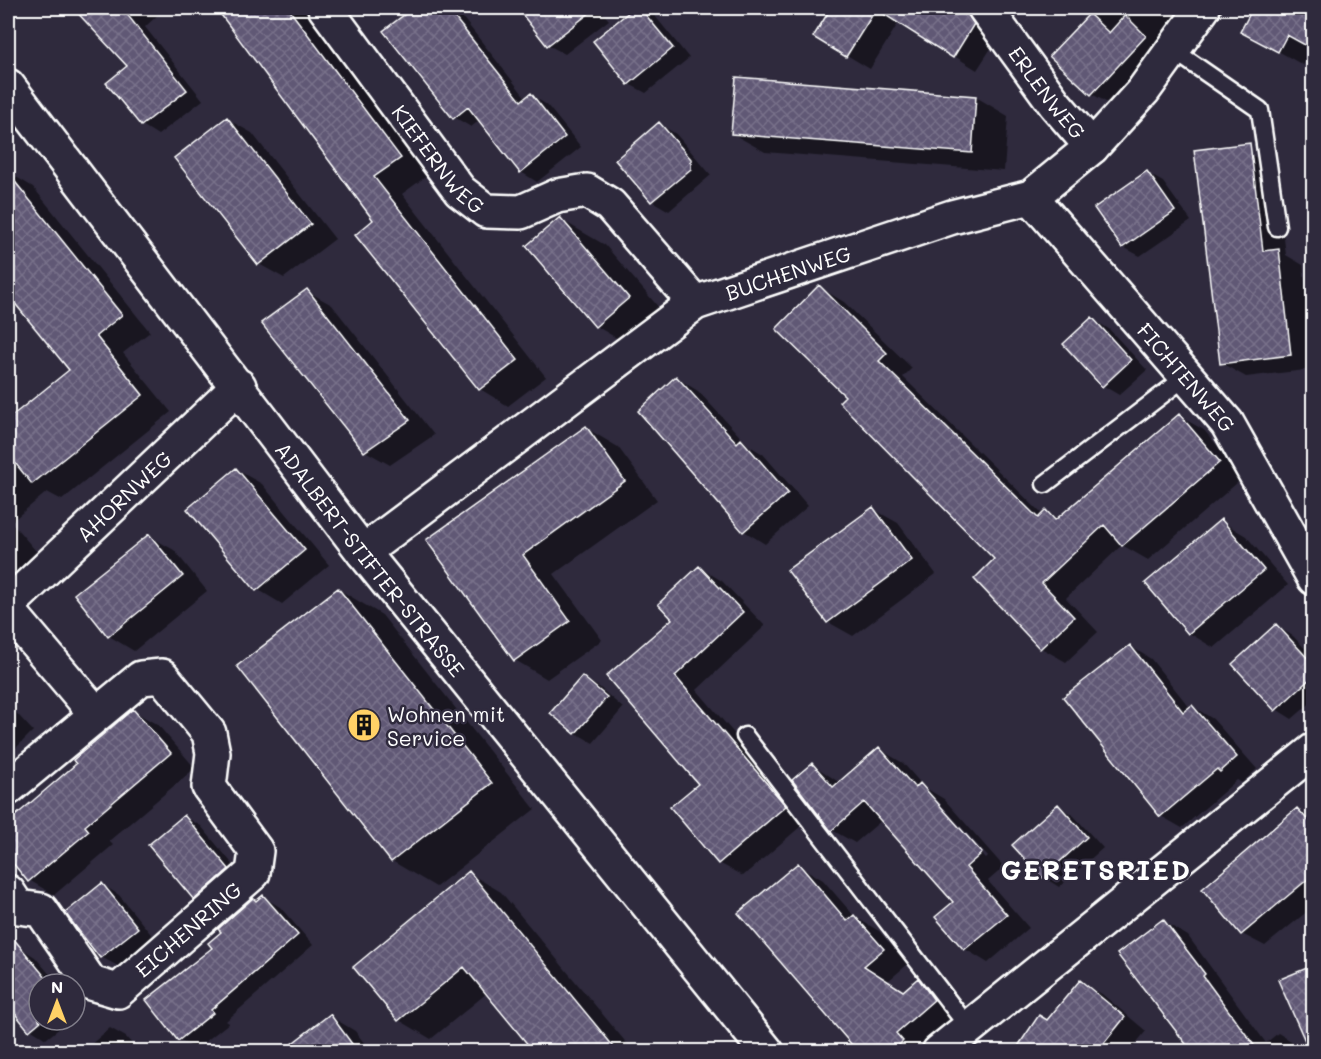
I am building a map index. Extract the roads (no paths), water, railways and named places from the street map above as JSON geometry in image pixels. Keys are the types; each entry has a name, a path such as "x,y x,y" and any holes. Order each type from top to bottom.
{"street":[{"name":"KIEFERNWEG","path":"325,8 460,191 486,211 521,212 557,196 587,191 610,205 695,303"},
{"name":"ERLENWEG","path":"985,8 1055,104 1092,147"},
{"name":"BUCHENWEG","path":"363,552 695,303 952,217 1031,197 1092,147 1143,91 1203,8"},
{"name":"ADALBERT-STIFTER-STRASSE","path":"8,86 239,386 363,552 767,1052"},
{"name":"FICHTENWEG","path":"1031,197 1227,423 1314,578"},
{"name":"AHORNWEG","path":"8,605 239,386"},
{"path":"8,610 96,714"},
{"name":"EICHENRING","path":"8,789 141,678 162,676 209,733 213,753 209,787 256,851 253,873 118,991 91,983 41,910 18,907 8,892"},
{"path":"939,1052 1314,750"}],"lane":[{"path":"1173,50 1260,110 1277,227"},
{"path":"1045,484 1186,376"},
{"path":"745,736 969,1028"}],"place":[{"name":"Wohnen mit Service","path":"364,725"}],"district":[{"name":"GERETSRIED","path":"1096,869"}]}
